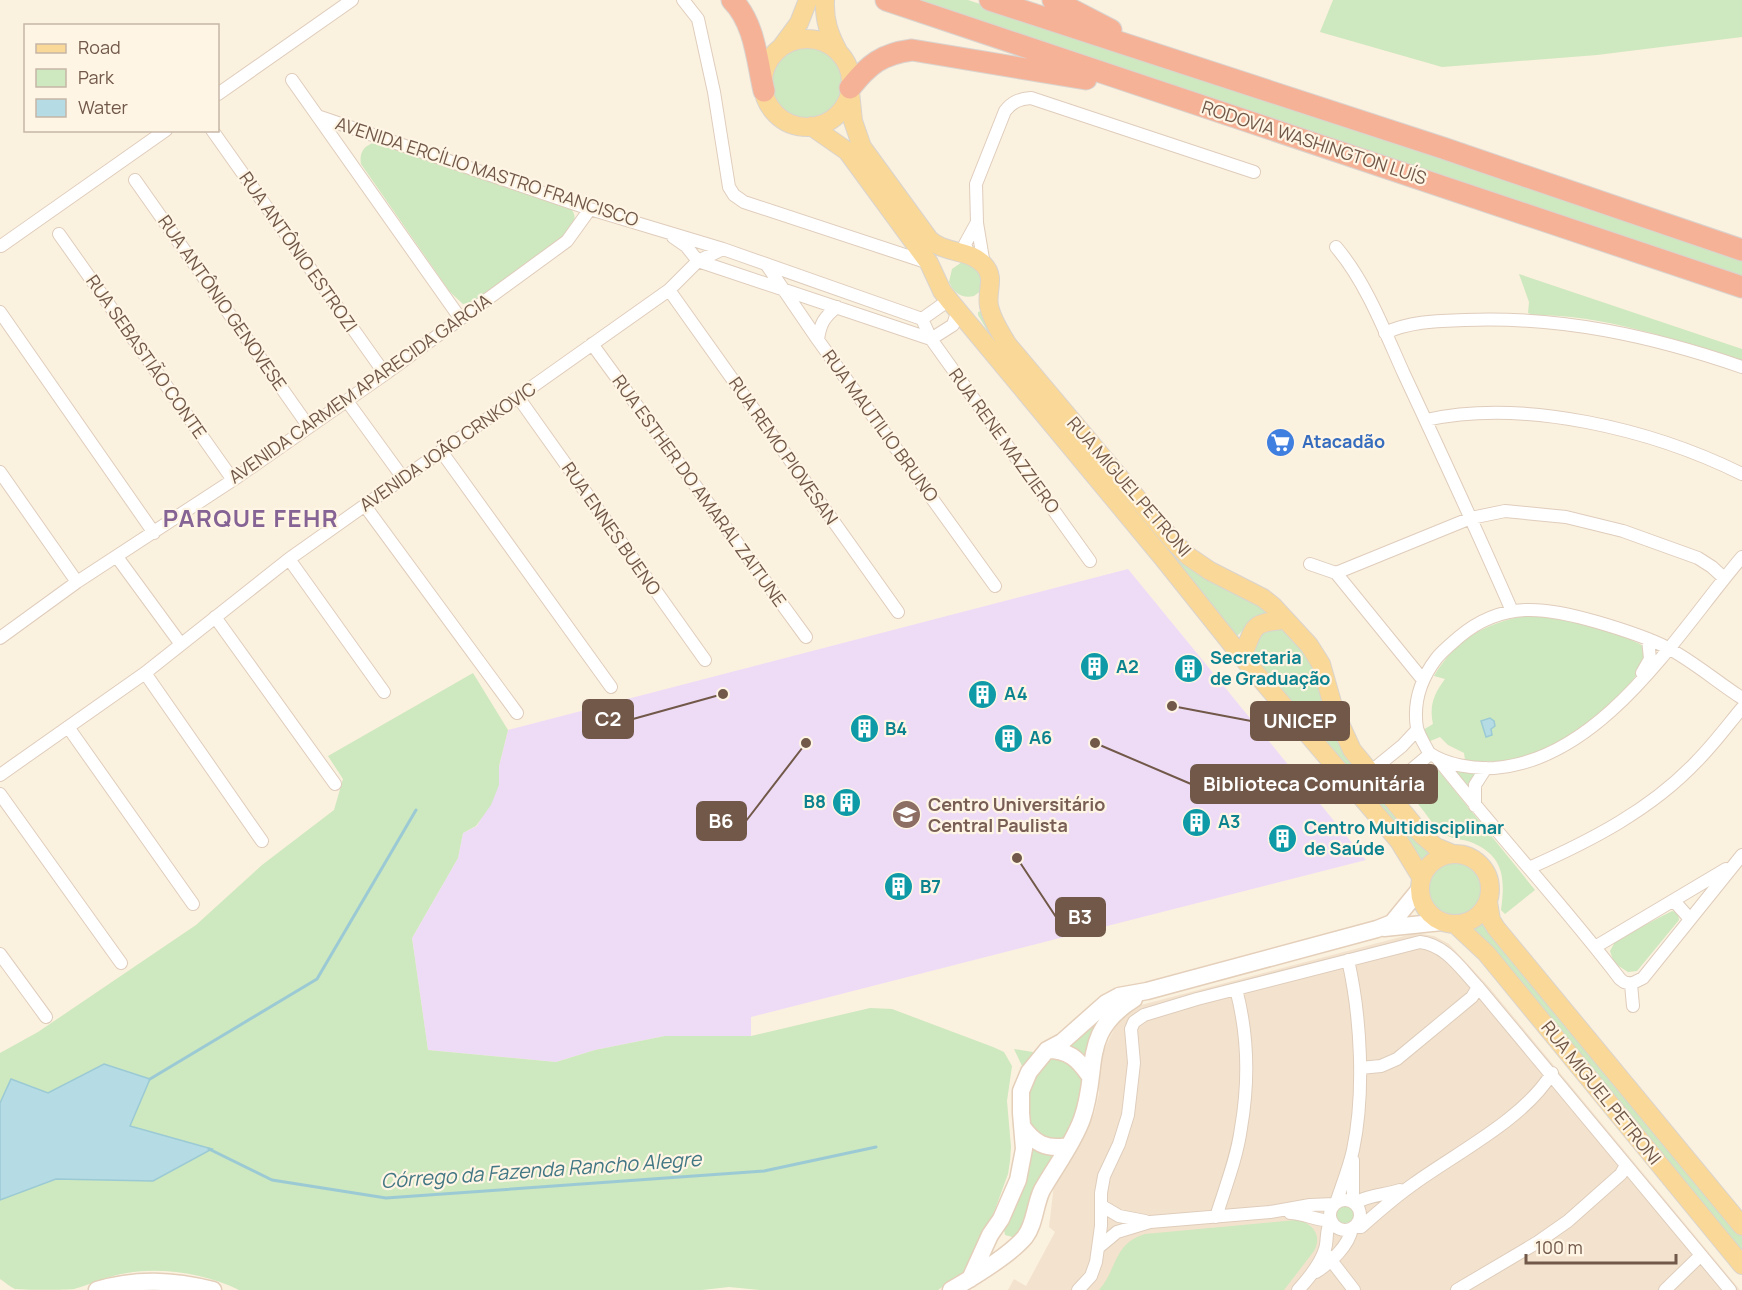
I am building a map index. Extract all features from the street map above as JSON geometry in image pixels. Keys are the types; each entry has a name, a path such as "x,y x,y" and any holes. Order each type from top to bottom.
{"highway":[{"path":"732,0 746,21 752,37 764,92"},
{"name":"RODOVIA WASHINGTON LUÍS","path":"886,0 1742,287"},
{"name":"RODOVIA WASHINGTON LUÍS","path":"990,0 1443,148 1742,250"},
{"path":"1053,0 1113,31 1225,78"},
{"path":"850,90 874,62 886,56 912,50 1065,75 1211,109"}],"main road":[{"path":"808,0 799,23 766,66 763,78 764,92 772,109 786,121 811,126 824,123 836,116 845,105 850,90"},
{"path":"825,0 827,31 846,62 850,75 853,121 862,147 934,244 969,255 984,265"},
{"path":"782,46 793,41 817,40 838,51"},
{"name":"RUA MIGUEL PETRONI","path":"811,126 847,152 929,263 942,291 1242,657 1399,841 1420,883"},
{"path":"929,263 938,252 948,248"},
{"name":"RUA MIGUEL PETRONI","path":"984,265 990,275 990,308 1008,345 1188,556 1210,571 1263,598 1309,645 1321,664 1342,731 1352,750 1422,835 1436,847 1454,854"},
{"path":"953,305 975,307 990,291"},
{"path":"1242,657 1254,628 1262,623 1286,620"},
{"path":"1454,854 1467,856 1479,863 1487,875 1490,888 1488,902 1480,914 1469,921 1449,923 1430,915 1422,904 1420,883 1429,865 1440,857 1454,854"},
{"name":"RUA MIGUEL PETRONI","path":"1488,902 1491,920 1496,928 1742,1226"},
{"name":"RUA MIGUEL PETRONI","path":"1449,923 1486,954 1742,1265"}],"street":[{"path":"219,93 352,0"},
{"path":"683,0 698,19 714,92 724,168 729,187 734,195 744,202 929,263"},
{"path":"292,80 460,318"},
{"path":"984,265 977,222 976,184 1005,111 1010,104 1024,98 1031,98 1254,172"},
{"name":"AVENIDA ERCÍLIO MASTRO FRANCISCO","path":"320,117 590,209 723,249 922,319"},
{"path":"0,246 163,132"},
{"name":"RUA ANTÔNIO ESTROZI","path":"213,132 385,374"},
{"name":"RUA ANTÔNIO GENOVESE","path":"135,180 309,427"},
{"name":"AVENIDA CARMEM APARECIDA GARCIA","path":"1,636 77,582 233,480 385,374 567,241 590,209"},
{"path":"969,255 965,244 977,222"},
{"name":"AVENIDA ERCÍLIO MASTRO FRANCISCO","path":"655,227 680,241 694,253 698,261 931,339"},
{"name":"RUA SEBASTIÃO CONTE","path":"59,234 233,480"},
{"path":"1336,247 1350,264 1385,333 1512,610"},
{"name":"AVENIDA JOÃO CRNKOVIC","path":"0,775 145,673 289,559 669,290 698,261 723,249"},
{"name":"RUA MAUTILIO BRUNO","path":"766,264 780,288 995,586"},
{"name":"RUA REMO PIOVESAN","path":"669,290 898,612"},
{"path":"922,319 953,305 953,325 931,339"},
{"path":"818,340 820,324 837,307"},
{"path":"0,312 154,533"},
{"name":"RUA RENE MAZZIERO","path":"922,319 931,339 1090,561"},
{"path":"1385,333 1411,324 1438,321 1482,319 1563,323 1657,340 1742,368"},
{"name":"RUA ESTHER DO AMARAL ZAITUNE","path":"592,344 806,638"},
{"name":"RUA ENNES BUENO","path":"518,397 705,660"},
{"path":"347,401 404,477"},
{"path":"1426,420 1494,414 1538,415 1574,420 1647,436 1684,448 1742,474"},
{"path":"441,451 611,687"},
{"path":"0,472 77,582"},
{"path":"365,506 517,713"},
{"path":"1336,573 1471,518 1506,511 1536,513 1595,523 1643,537 1698,558 1724,578"},
{"path":"117,557 180,643"},
{"path":"1434,756 1455,765 1486,768 1522,764 1547,754 1587,730 1647,677 1742,557"},
{"path":"289,559 384,692"},
{"path":"1310,564 1336,573 1423,680"},
{"path":"1631,984 1620,979 1595,946 1434,756 1418,729 1418,697 1423,680 1438,656 1467,631 1484,621 1512,610 1556,611 1623,629 1668,648 1742,698"},
{"path":"215,617 335,784"},
{"path":"1629,694 1650,658 1648,639"},
{"path":"145,673 262,841"},
{"path":"1529,868 1601,833 1655,797 1696,762 1742,708"},
{"path":"68,727 193,904"},
{"path":"1370,772 1402,746 1418,729"},
{"path":"1385,792 1434,756"},
{"path":"1475,806 1475,785 1486,768"},
{"path":"0,794 121,963"},
{"path":"1595,946 1674,901 1739,859"},
{"path":"1631,984 1643,978 1739,859"},
{"path":"970,1280 1013,1193 1022,1166 1024,1149 1021,1101 1023,1083 1047,1050 1062,1042 1106,1003 1119,996 1147,991 1392,923 1420,883"},
{"path":"1674,901 1690,919"},
{"path":"1377,929 1449,923"},
{"path":"1078,1290 1091,1276 1099,1247 1104,1176 1119,1144 1128,1114 1134,1063 1132,1025 1144,1015 1413,943 1429,943 1443,949 1478,987 1552,1073 1730,1290"},
{"path":"0,954 46,1017"},
{"path":"1348,960 1356,1008 1360,1068 1359,1114 1353,1150 1335,1203 1330,1211 1331,1221 1342,1230 1361,1227 1409,1187 1467,1149 1514,1114 1541,1089 1552,1073"},
{"path":"1631,984 1633,1006"},
{"path":"1360,1068 1381,1066 1397,1059 1472,997 1478,987"},
{"path":"1216,1217 1241,1129 1246,1079 1242,1021 1236,990"},
{"path":"951,1290 970,1280 1025,1237 1042,1190 1082,1118 1087,1102 1089,1075 1096,1042 1104,1025 1119,1008 1147,991"},
{"path":"1047,1050 1063,1051 1076,1058 1089,1075"},
{"path":"1022,1126 1038,1144 1058,1148 1067,1146"},
{"path":"1298,1290 1349,1238 1360,1216 1354,1203 1353,1150"},
{"path":"1456,1290 1538,1242 1568,1221 1621,1174 1626,1165"},
{"path":"1099,1247 1117,1232 1150,1222 1270,1212 1344,1200 1354,1203 1362,1198 1386,1195 1409,1187"},
{"path":"1102,1206 1119,1216 1150,1222"},
{"path":"1270,1212 1300,1213 1323,1221 1331,1221"},
{"path":"1331,1221 1327,1228 1328,1257 1354,1290"},
{"path":"994,1229 1000,1244 1012,1249"},
{"path":"1665,1290 1700,1256"},
{"path":"96,1290 147,1281 213,1290"}],"shaded area":[{"name":"Centro Universitário Central Paulista","path":"1128,569 1366,860 751,1017 751,1036 665,1036 595,1050 556,1062 428,1050 412,938 458,858 463,833 477,826 499,785 499,766 508,730"},
{"path":"1416,933 1434,936 1449,944 1488,986 1740,1290 1008,1290 1014,1279 1026,1286 1055,1232 1049,1227 1054,1184 1094,1114 1099,1093 1100,1058 1120,1017 1141,1005"}],"green space":[{"path":"902,0 968,0 1721,248 1742,256 1742,283"},
{"path":"1333,0 1742,0 1742,37 1597,55 1442,67 1320,32"},
{"path":"806,44 820,47 833,55 841,68 844,82 841,96 833,109 820,117 806,120 792,117 779,109 771,96 768,82 771,68 779,55 792,47"},
{"path":"375,142 568,205 575,219 570,234 475,301 463,304 450,292 361,164 363,150"},
{"path":"962,262 982,268 982,290 974,296 966,297 959,294 949,282 952,269"},
{"path":"1519,274 1742,349 1742,362 1665,337 1613,324 1560,316 1533,315 1528,313 1529,302"},
{"path":"984,310 1149,520 1270,611 1246,627 1235,638 1001,354 978,315 978,312"},
{"path":"1533,615 1561,619 1614,633 1640,644 1644,647 1647,656 1636,676 1606,708 1566,740 1543,752 1485,762 1465,760 1464,753 1448,745 1440,737 1428,742 1423,730 1433,724 1433,700 1445,679 1434,676 1443,663 1464,641 1489,626 1517,617"},
{"path":"1280,627 1296,640 1314,670 1351,763 1433,853 1422,863 1252,660 1250,651 1260,632"},
{"path":"473,673 508,730 499,766 499,785 491,805 476,826 463,833 458,858 412,938 428,1050 556,1062 595,1050 665,1036 751,1036 870,1008 892,1009 993,1047 1004,1052 1012,1066 1007,1101 1010,1161 1008,1174 993,1215 966,1270 938,1290 760,1290 729,1287 702,1290 239,1290 226,1284 184,1273 141,1271 120,1274 74,1289 35,1290 15,1289 0,1279 0,1053 38,1032 196,925 262,865 334,810 343,779 328,756"},
{"path":"1425,768 1438,770 1535,890 1505,914 1501,910 1503,889 1497,862 1484,849 1473,843 1446,835 1434,825 1418,804 1425,798 1420,787 1421,776 1418,773"},
{"path":"1451,770 1477,773 1470,791"},
{"path":"1450,862 1460,862 1470,866 1478,874 1482,889 1478,904 1470,912 1460,916 1450,916 1440,912 1432,904 1428,894 1428,884 1432,874 1440,866"},
{"path":"1672,911 1678,913 1679,920 1637,971 1628,972 1614,963 1610,951 1616,940"},
{"path":"1482,919 1742,1233 1742,1253 1469,927"},
{"path":"1107,1007 1088,1062 1066,1048"},
{"path":"1014,1049 1039,1053 1024,1070"},
{"path":"1057,1056 1084,1074 1079,1113 1062,1141 1039,1139 1027,1125 1030,1083 1050,1058"},
{"path":"1029,1143 1058,1152 1016,1238 1005,1235 1004,1229"},
{"path":"1341,1204 1349,1204 1356,1211 1356,1219 1349,1226 1341,1226 1334,1219 1334,1211"},
{"path":"1296,1220 1311,1226 1317,1240 1314,1251 1284,1290 1099,1290 1121,1250 1135,1238 1145,1234"}],"water":[{"path":"1490,718 1494,721 1495,726 1491,729 1492,735 1486,737 1481,721"},
{"path":"104,1064 150,1079 130,1126 212,1149 153,1181 56,1179 0,1200 0,1103 11,1079 48,1093"}],"waterway":[{"path":"150,1079 317,979 416,810"},
{"name":"Córrego da Fazenda Rancho Alegre","path":"209,1149 272,1180 386,1198 764,1171 876,1147"}],"place":[{"name":"Atacadão","path":"1281,442"},
{"name":"A2","path":"1095,667"},
{"name":"Secretaria de Graduação","path":"1189,668"},
{"name":"C2","path":"723,694"},
{"name":"A4","path":"983,694"},
{"name":"UNICEP","path":"1172,706"},
{"name":"B4","path":"864,729"},
{"name":"A6","path":"1008,738"},
{"name":"B6","path":"806,743"},
{"name":"Biblioteca Comunitária","path":"1095,743"},
{"name":"B8","path":"847,802"},
{"name":"Centro Universitário Central Paulista","path":"907,815"},
{"name":"A3","path":"1197,822"},
{"name":"Centro Multidisciplinar de Saúde","path":"1283,838"},
{"name":"B3","path":"1017,858"},
{"name":"B7","path":"899,887"}],"district":[{"name":"PARQUE FEHR","path":"251,519"}]}
